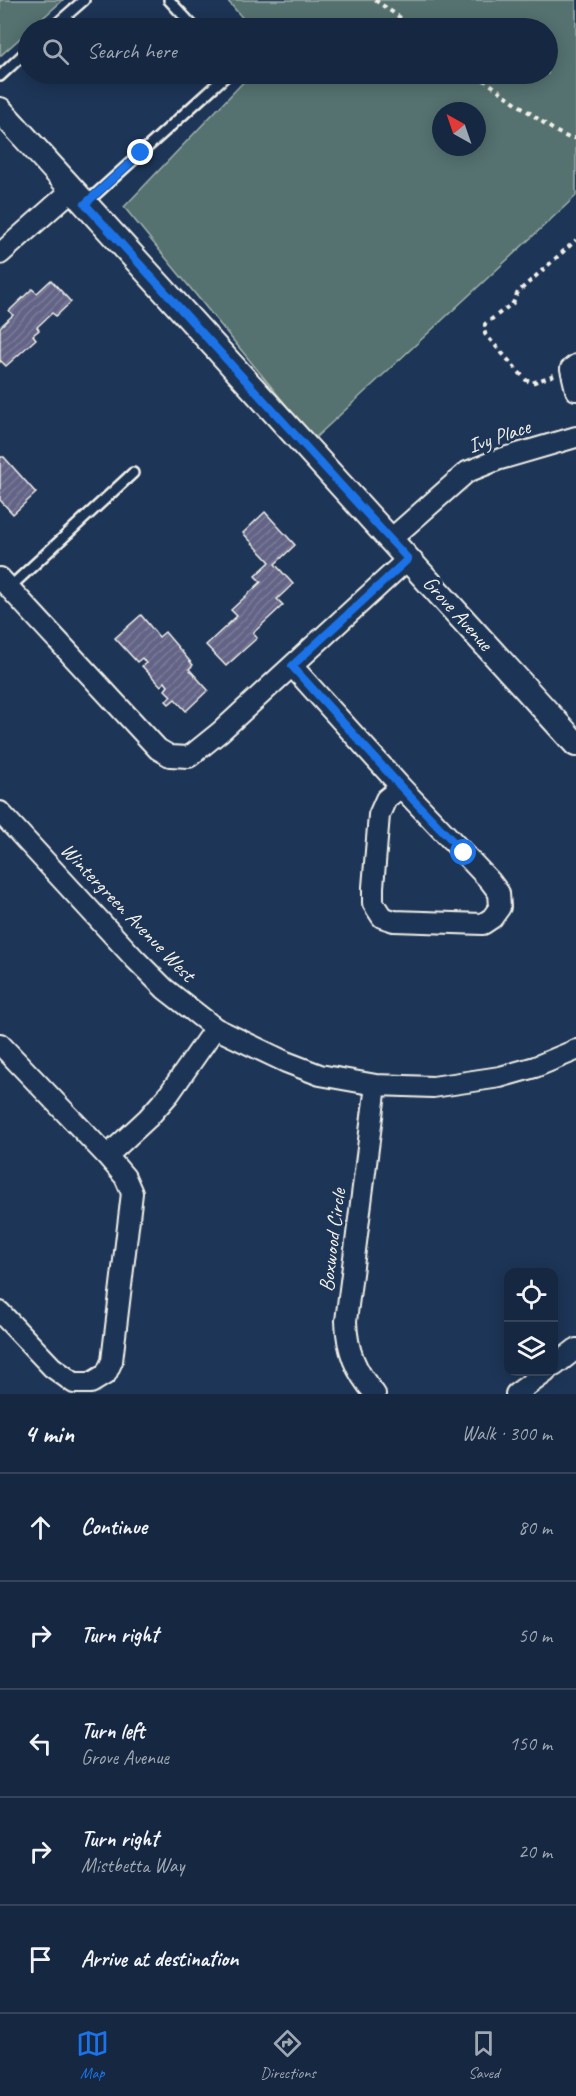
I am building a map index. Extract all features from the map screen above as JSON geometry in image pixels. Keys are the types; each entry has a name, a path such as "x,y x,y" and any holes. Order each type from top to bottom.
{"street":[{"name":"Grove Avenue","path":"0,110 576,744"},
{"path":"0,254 78,197"},
{"path":"574,367 576,390"},
{"name":"Ivy Place","path":"390,540 467,472 497,460 576,437"},
{"path":"4,583 158,749 170,756 189,757 408,559"},
{"path":"292,666 499,893 500,907 492,918 483,924 394,921 382,917 373,903 378,815 386,799 401,787"},
{"name":"Wintergreen Avenue West","path":"0,812 165,989 216,1028 286,1062 320,1075 376,1086 433,1087 482,1081 535,1067 576,1050"},
{"path":"107,1156 148,1118 169,1094 216,1028"},
{"path":"0,1044 107,1156 125,1177 132,1193 112,1361 106,1374 91,1383 74,1383 52,1367 0,1312"},
{"name":"Boxwood Circle","path":"375,1394 361,1378 352,1360 347,1341 346,1320 376,1086"},
{"path":"558,1363 576,1349"},
{"path":"516,1394 539,1376"}],"lane":[{"path":"63,18 84,0"},
{"path":"169,0 186,18"},
{"path":"0,76 18,59"},
{"path":"78,197 216,84"},
{"path":"4,583 134,473"}],"path":[{"path":"375,0 401,18"},
{"path":"490,84 555,131 569,138 576,138"},
{"path":"574,367 532,383 526,380 485,334 484,329 485,324 513,303 518,292 576,240"}],"green space":[{"path":"0,0 63,0 43,18 18,18 18,40 0,56"},
{"path":"227,0 576,0 576,196 314,439 124,207 241,84 558,84 558,18 242,18"}],"building":[{"path":"51,280 71,302 56,316 52,313 37,327 39,330 33,335 36,339 6,366 0,362 0,327 13,315 9,311 32,289 37,293"},
{"path":"0,457 4,457 36,493 13,514 0,500"},
{"path":"265,512 295,545 275,564 293,584 277,599 283,605 253,633 257,638 226,666 206,645 237,616 231,610 261,582 255,576 270,562 243,533"},
{"path":"141,615 159,637 165,632 193,665 189,669 208,690 186,711 175,699 169,704 166,701 171,696 165,690 168,686 165,682 161,686 142,666 146,663 142,658 137,662 115,638"}],"route":[{"path":"141,153 85,204 408,559 292,666 464,853"}]}
